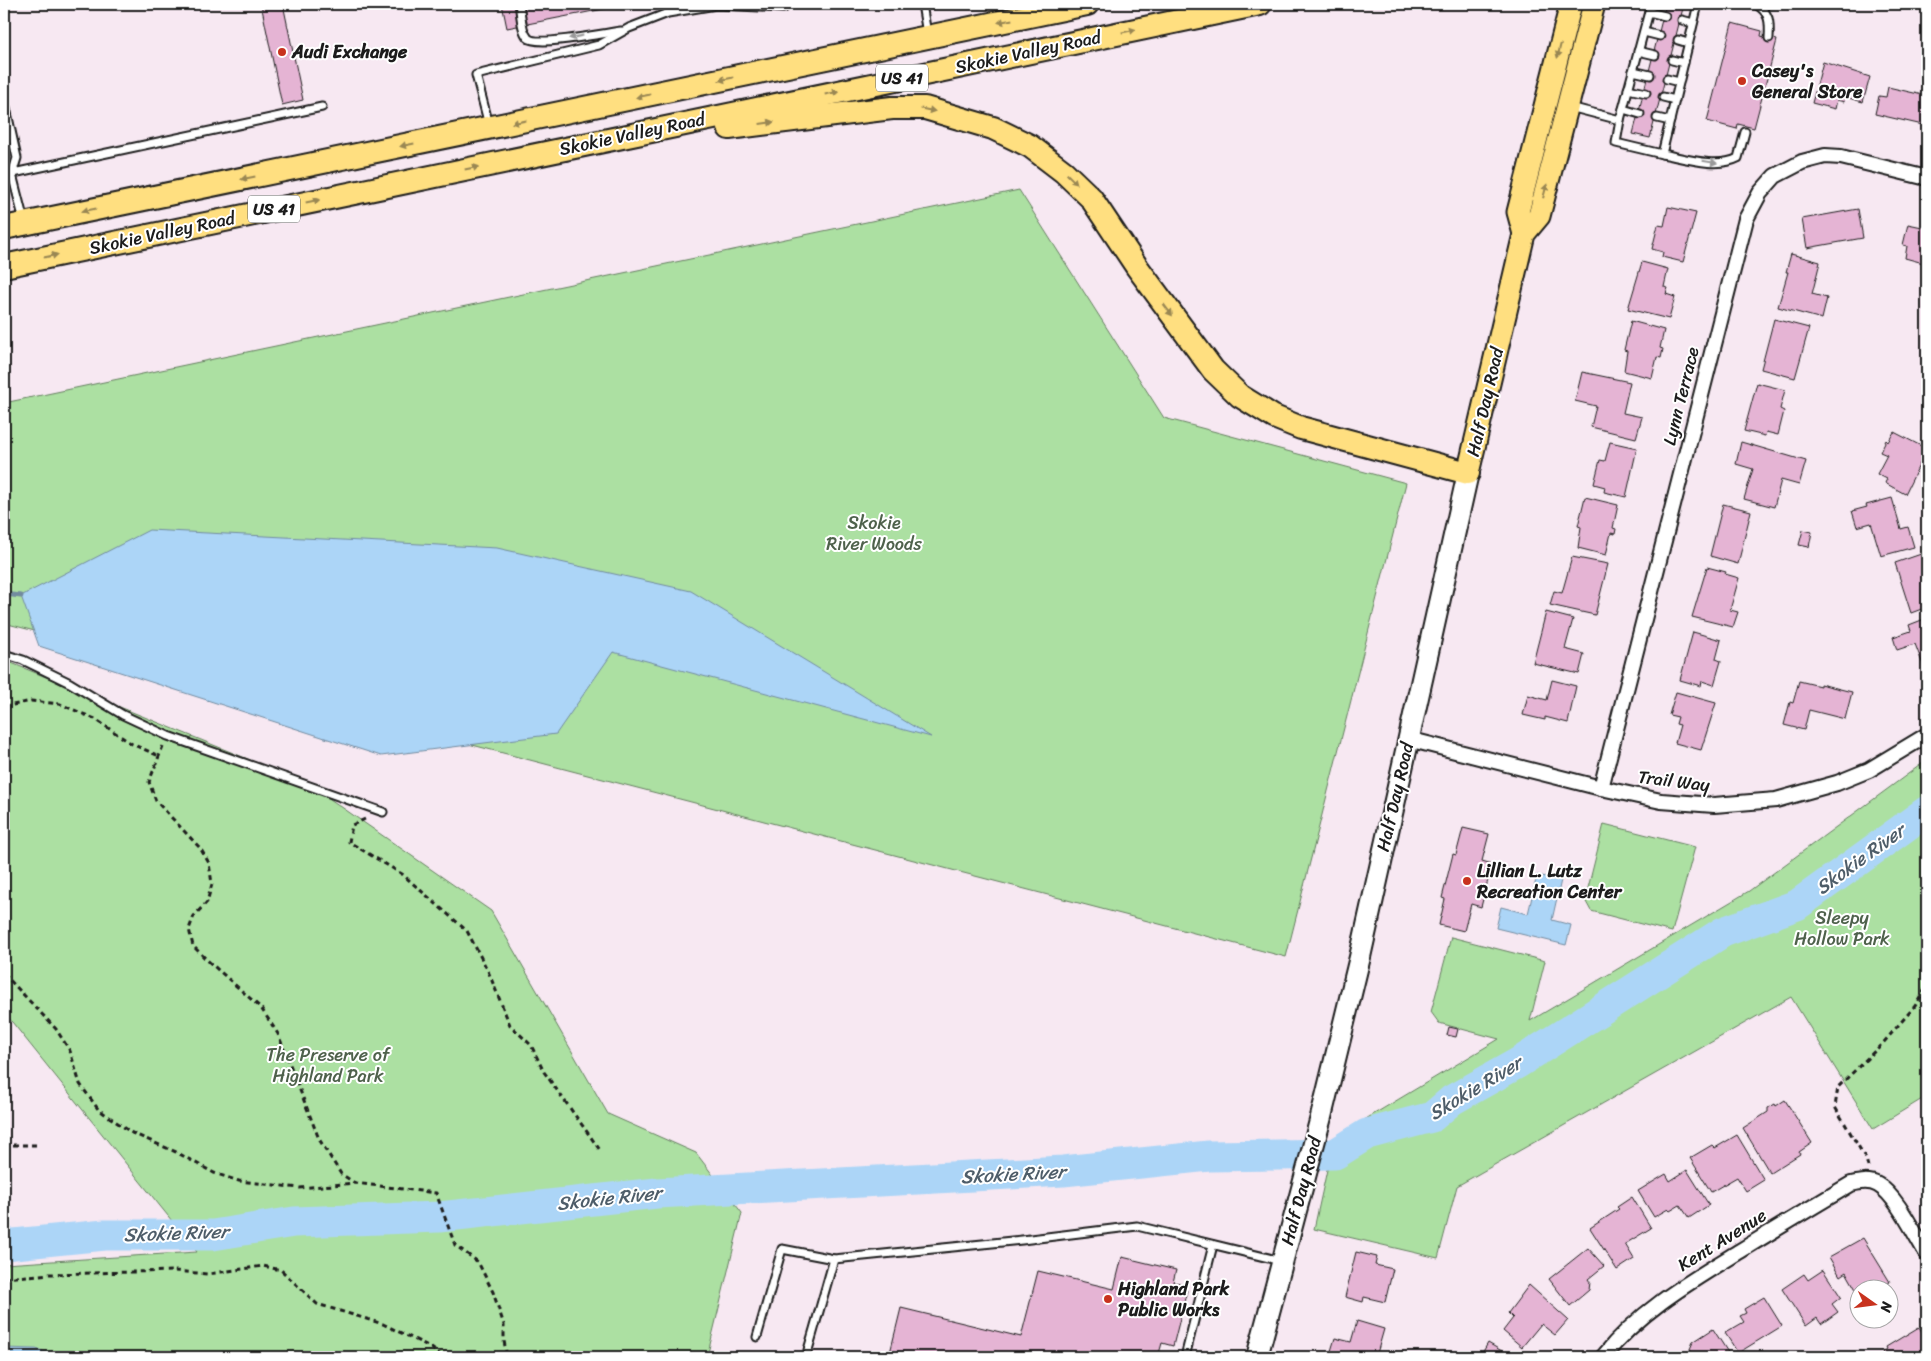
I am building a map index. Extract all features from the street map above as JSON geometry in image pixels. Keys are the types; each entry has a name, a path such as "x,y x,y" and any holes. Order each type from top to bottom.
{"highway":[{"name":"Skokie Valley Road","path":"14,226 1087,4"},
{"name":"Skokie Valley Road","path":"4,266 1260,4"},
{"path":"545,152 892,108 925,108 993,128 1030,146 1064,172 1091,198 1137,267 1213,370 1240,396 1274,417 1301,428 1468,473"}],"main road":[{"name":"Half Day Road","path":"1524,234 1518,212 1571,4"},
{"name":"Half Day Road","path":"1257,1357 1281,1261 1321,1117 1360,957 1468,473 1524,234 1538,216 1594,4"}],"street":[{"name":"Lynn Terrace","path":"1601,788 1746,219 1760,193 1775,176 1802,162 1825,156 1841,157 1927,178"},
{"name":"Trail Way","path":"1408,739 1601,788 1661,801 1714,805 1776,800 1837,783 1869,770 1927,735"},
{"path":"1874,1183 1890,1194 1927,1254"},
{"name":"Kent Avenue","path":"1603,1357 1650,1310 1689,1282 1851,1184 1874,1183"}],"lane":[{"path":"519,4 526,36 531,40 540,42 624,31"},
{"path":"922,4 928,37"},
{"path":"1652,4 1628,89 1616,143 1718,164 1738,158 1745,132"},
{"path":"1662,154 1698,4"},
{"path":"1755,4 1764,9 1770,22 1769,38"},
{"path":"489,128 476,75 599,45 624,31 668,13 716,6 784,8"},
{"path":"1649,12 1665,16"},
{"path":"1682,20 1693,23"},
{"path":"1644,32 1660,36"},
{"path":"1678,40 1688,43"},
{"path":"1638,51 1655,55"},
{"path":"1672,60 1684,63"},
{"path":"1633,70 1650,75"},
{"path":"1667,79 1679,82"},
{"path":"1628,89 1646,93"},
{"path":"1662,97 1675,100"},
{"path":"4,98 16,158 12,174 14,226"},
{"path":"1568,106 1620,120"},
{"path":"4,176 322,107"},
{"path":"1623,109 1640,114"},
{"path":"1657,118 1670,121"},
{"path":"4,654 23,660 70,682 123,715 168,736 383,812"},
{"path":"757,1337 782,1249 834,1259 1137,1226 1281,1261"},
{"path":"1185,1357 1213,1245"},
{"path":"808,1350 834,1259"}],"path":[{"path":"4,707 31,701 60,704 95,719 132,744 159,756"},
{"path":"168,736 149,782 156,801 200,848 209,863 212,884 207,902 194,916 189,929 193,946 261,1008 270,1021 278,1034 319,1140 341,1174 355,1183"},
{"path":"383,812 352,825 349,842 402,874 467,931 488,971 510,1025 531,1045 544,1072 600,1150"},
{"path":"4,974 56,1029 70,1051 80,1084 98,1110 132,1133 176,1152 214,1173 239,1181 300,1188 355,1183 436,1193 455,1245 478,1262 492,1292 504,1325 507,1357"},
{"path":"1874,1183 1866,1158 1835,1107 1838,1087 1884,1042 1915,1006 1927,986"},
{"path":"4,1145 38,1145"},
{"path":"4,1278 50,1274 174,1271 208,1274 263,1266 281,1270 317,1304 383,1324 430,1347 443,1357"}],"green space":[{"name":"Skokie River Woods","path":"1019,190 1164,418 1406,483 1286,957 4,623 4,403"},
{"name":"The Preserve of Highland Park","path":"4,660 307,783 491,911 608,1114 696,1153 742,1213 707,1357 4,1357 4,1264 197,1252 4,1012"},
{"name":"Sleepy Hollow Park","path":"1927,760 1927,1096 1873,1129 1791,997 1457,1186 1438,1258 1314,1229 1334,1138 1499,1039 1439,1023 1431,1012 1451,937 1545,961 1530,1021 1749,891"},
{"path":"1604,824 1695,847 1672,932 1591,911 1585,900"}],"water":[{"path":"149,530 497,548 691,591 931,737 613,652 556,734 381,756 39,646 21,596"},
{"path":"1537,875 1561,880 1552,920 1571,925 1566,945 1496,928 1501,907 1528,914"},
{"path":"4,1348 36,1349 63,1357 4,1357"}],"building":[{"name":"Audi Exchange","path":"261,4 283,4 303,100 282,105"},
{"path":"502,4 629,4 507,28"},
{"path":"1666,4 1684,4 1650,138 1633,134"},
{"name":"Casey's General Store","path":"1732,23 1762,31 1761,36 1777,40 1754,128 1738,124 1737,129 1707,121"},
{"path":"1823,62 1870,77 1863,102 1845,97 1844,102 1837,100 1835,109 1812,103"},
{"path":"1888,87 1927,96 1927,126 1875,114 1879,96 1886,97"},
{"path":"1668,207 1696,213 1683,262 1662,257 1663,252 1652,249 1658,225 1664,226"},
{"path":"1858,209 1863,238 1807,248 1802,219"},
{"path":"1908,224 1927,228 1927,264 1905,258 1907,246 1903,245"},
{"path":"1791,254 1820,262 1812,294 1827,298 1822,319 1778,307"},
{"path":"1642,262 1668,269 1664,287 1668,288 1666,294 1675,297 1669,319 1628,309"},
{"path":"1774,319 1809,328 1795,378 1761,369"},
{"path":"1631,321 1664,330 1660,348 1663,349 1661,358 1657,357 1652,378 1624,371 1627,351 1624,350"},
{"path":"1582,372 1630,382 1623,413 1642,417 1636,438 1591,427 1596,406 1575,401"},
{"path":"1757,383 1785,390 1780,409 1784,411 1778,435 1766,432 1765,436 1744,431"},
{"path":"1894,432 1927,449 1905,494 1885,483 1887,479 1877,474 1887,455 1880,452 1886,440 1888,442"},
{"path":"1610,442 1637,448 1626,497 1604,492 1605,487 1594,484 1600,460 1605,461"},
{"path":"1741,442 1806,461 1799,485 1781,480 1774,507 1744,499 1753,469 1736,464"},
{"path":"1585,497 1618,505 1613,528 1616,529 1615,534 1611,533 1606,555 1578,548 1581,527 1578,526"},
{"path":"1892,498 1901,529 1908,527 1914,547 1881,556 1871,523 1857,527 1852,511"},
{"path":"1723,504 1751,511 1738,564 1710,556"},
{"path":"1803,530 1812,532 1809,547 1799,545"},
{"path":"1924,553 1927,565 1927,607 1911,613 1895,563"},
{"path":"1572,557 1608,564 1595,615 1550,605 1554,591 1562,593"},
{"path":"1707,567 1739,578 1730,610 1738,612 1733,627 1692,617"},
{"path":"1546,612 1573,619 1565,649 1584,654 1579,674 1533,663"},
{"path":"1927,618 1927,669 1925,670 1915,644 1897,650 1893,637 1911,631 1909,625"},
{"path":"1693,632 1721,640 1716,659 1721,661 1714,685 1702,681 1701,686 1680,680"},
{"path":"1552,680 1576,686 1568,723 1545,717 1545,720 1523,715 1528,695 1547,700"},
{"path":"1799,681 1852,692 1845,719 1809,710 1804,730 1784,725 1790,702 1793,703"},
{"path":"1676,692 1716,703 1701,750 1675,743 1680,725 1676,724 1678,717 1669,715"},
{"name":"Lillian L. Lutz Recreation Center","path":"1463,828 1489,834 1482,861 1492,864 1481,907 1471,904 1464,931 1439,925 1445,899 1442,898 1453,854 1456,855"},
{"path":"1449,1027 1458,1029 1456,1037 1447,1035"},
{"path":"1785,1100 1812,1143 1799,1152 1800,1154 1770,1173 1743,1128 1768,1112 1768,1108 1775,1104 1776,1106"},
{"path":"1737,1135 1764,1180 1746,1191 1737,1177 1711,1192 1690,1158 1712,1145 1715,1148"},
{"path":"1687,1170 1709,1205 1689,1218 1680,1205 1654,1217 1638,1191 1666,1174 1670,1181"},
{"path":"1632,1197 1651,1228 1625,1244 1634,1259 1617,1270 1590,1228 1619,1209 1617,1207"},
{"path":"1863,1238 1888,1278 1849,1278 1846,1272 1840,1276 1829,1257"},
{"path":"1588,1248 1604,1266 1588,1279 1590,1282 1589,1290 1570,1306 1549,1279"},
{"path":"1356,1252 1377,1257 1375,1265 1393,1269 1385,1302 1364,1297 1363,1302 1345,1297"},
{"name":"Highland Park Public Works","path":"1122,1257 1176,1270 1173,1282 1180,1283 1179,1288 1187,1290 1173,1346 1162,1343 1158,1357 889,1357 901,1308 1021,1337 1038,1271 1114,1289"},
{"path":"1823,1270 1841,1297 1832,1304 1838,1312 1821,1324 1817,1318 1806,1326 1782,1289 1804,1274 1808,1280"},
{"path":"1529,1285 1568,1320 1555,1335 1541,1324 1522,1347 1503,1331 1513,1318 1508,1313"},
{"path":"1764,1297 1782,1326 1738,1353 1725,1333 1744,1322 1740,1316 1746,1313 1744,1309"},
{"path":"1357,1321 1384,1329 1376,1357 1355,1357 1331,1351 1335,1338 1351,1342"},
{"path":"1919,1327 1927,1340 1927,1350 1925,1351 1927,1357 1887,1357 1883,1352 1887,1349 1886,1347"},
{"path":"1713,1329 1731,1357 1687,1357 1692,1354 1690,1349 1693,1342"},
{"path":"1488,1343 1507,1354 1505,1357 1480,1357"}],"waterway":[{"path":"4,594 21,596"},
{"name":"Skokie River","path":"4,1245 105,1235 213,1235 294,1222 439,1217 657,1193 1063,1171 1209,1156 1335,1154 1367,1134 1432,1117 1452,1100 1518,1063 1723,932 1797,905 1927,811"}],"place":[{"name":"Audi Exchange","path":"282,52"},
{"name":"Casey's General Store","path":"1742,81"},
{"name":"Lillian L. Lutz Recreation Center","path":"1467,881"},
{"name":"Highland Park Public Works","path":"1108,1299"}]}
